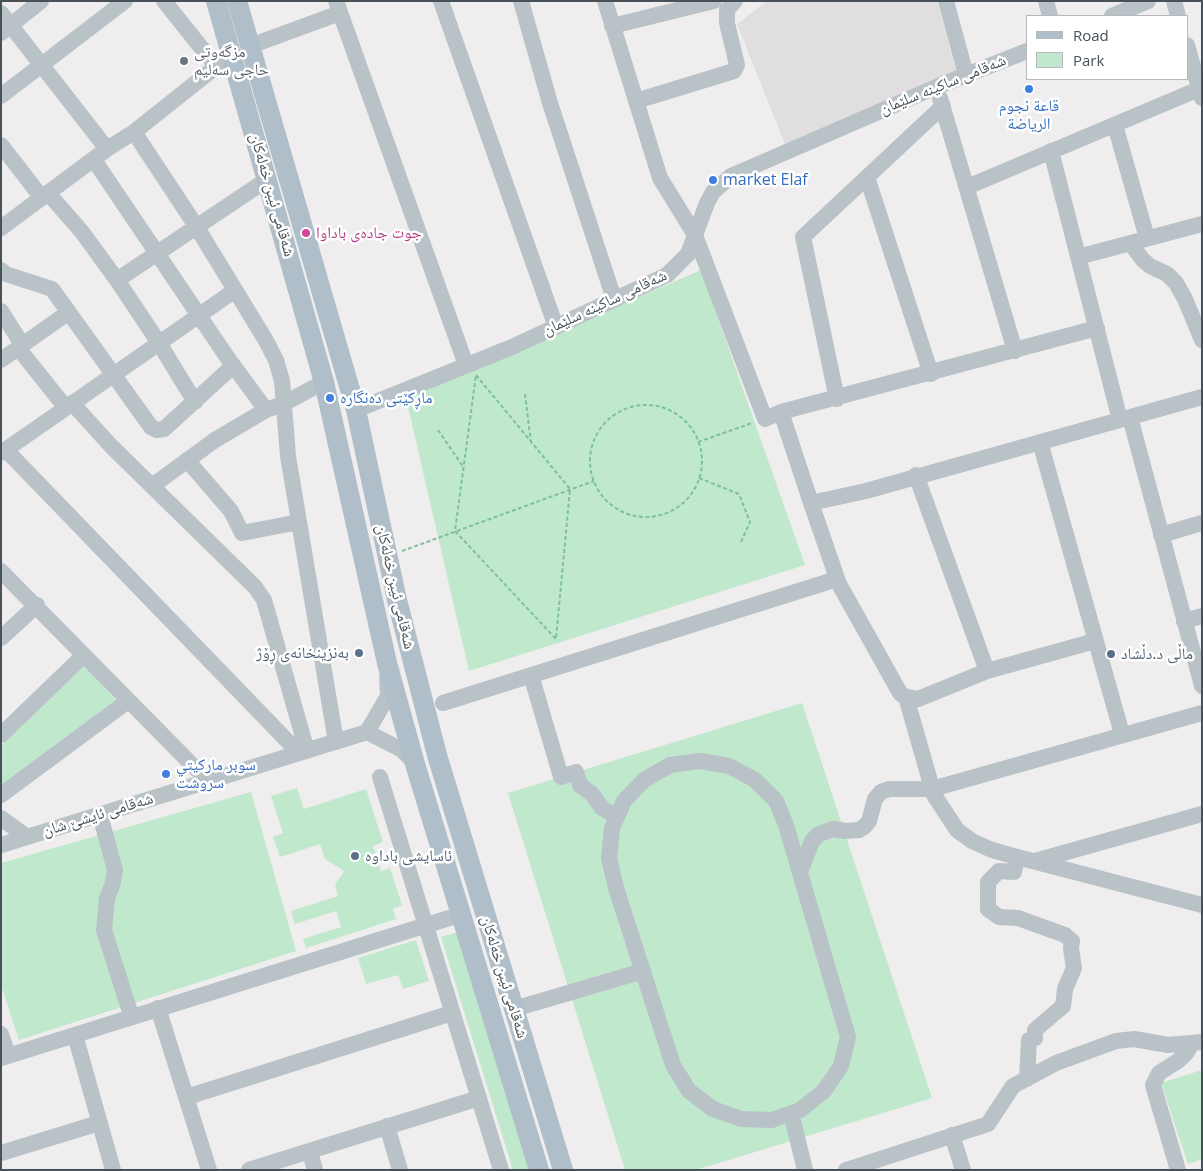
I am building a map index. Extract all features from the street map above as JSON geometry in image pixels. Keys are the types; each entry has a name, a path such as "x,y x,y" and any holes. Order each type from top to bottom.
{"main road":[{"name":"شەقامی ئیبن خەلەکان","path":"216,1 224,61 268,179 324,382 387,663 415,764 539,1170"},
{"name":"شەقامی ئیبن خەلەکان","path":"237,1 356,410 397,600 449,795 563,1170"},
{"path":"372,602 397,600"},
{"path":"428,802 449,795"}],"street":[{"path":"41,1 4,24 42,65 107,149"},
{"path":"1,96 125,1"},
{"path":"1,228 107,149 134,132 224,61 164,1"},
{"path":"441,1 556,327"},
{"path":"521,1 550,103 614,299"},
{"path":"605,1 660,178 694,235 765,419 781,412 932,374 1096,328"},
{"path":"612,26 714,1"},
{"path":"636,100 734,71 737,65 727,23 727,10 735,1"},
{"path":"946,1 966,75"},
{"path":"1046,1 1050,15"},
{"path":"1114,15 1148,1"},
{"path":"1174,1 1178,15"},
{"path":"250,46 338,7 466,365"},
{"path":"967,186 1115,124 1201,93 1188,48"},
{"name":"شەقامی ساکینە سلێمان","path":"356,410 556,327 675,269 688,254 694,235 713,192 731,176 936,87 1026,51"},
{"path":"936,87 1015,351"},
{"path":"837,399 803,237 943,106"},
{"path":"1115,124 1147,238"},
{"path":"134,132 196,226 276,360 282,381 283,404 299,522 336,742"},
{"path":"1,145 45,195 82,232 159,343 195,402"},
{"path":"1051,151 1096,328 1160,535 1202,686"},
{"path":"94,160 266,410"},
{"path":"867,177 932,374"},
{"path":"117,280 268,179"},
{"path":"1078,257 1202,224"},
{"path":"1130,243 1143,260 1150,266 1167,274 1176,283 1185,299 1202,340"},
{"path":"3,273 52,289 151,427 157,430 164,429 234,366"},
{"path":"234,291 4,451 303,752"},
{"path":"1,311 21,348 70,406 256,587 264,600 303,752"},
{"path":"1,360 21,348 69,312"},
{"path":"152,486 187,460 266,410 283,404 324,382"},
{"path":"811,503 866,491 916,475 1202,397"},
{"path":"781,412 837,579 900,693 906,697 918,699 987,671 1095,641"},
{"path":"1040,442 1122,734"},
{"path":"187,460 231,511 242,533 299,522"},
{"path":"916,475 987,671"},
{"path":"1160,535 1202,523"},
{"path":"1,571 37,605 128,701 208,781"},
{"path":"443,703 837,579"},
{"path":"1,638 37,605"},
{"path":"1184,621 1202,616"},
{"path":"1,735 84,655"},
{"path":"387,663 388,696 367,732 402,750 415,764"},
{"path":"530,675 561,777 576,772 580,785 592,794 602,808 617,817"},
{"path":"906,697 932,789 946,815 958,830 972,841 992,850 1202,905"},
{"path":"1,795 128,701"},
{"path":"800,872 812,841 818,834 833,829 845,831 859,830 865,826 869,821 875,799 881,792 889,789 932,789 1202,713"},
{"name":"شەقامی ئایشێ شان","path":"1,845 367,732"},
{"path":"700,761 729,766 756,780 776,802 786,825 800,872 848,1037 841,1066 824,1092 800,1110 772,1120 742,1120 713,1109 689,1091 673,1065 609,858 612,828 624,801 644,780 670,765 700,761"},
{"path":"380,777 501,1170"},
{"path":"1027,1079 1029,1040 1035,1038 1035,1030 1063,1006 1064,989 1074,968 1071,949 1072,941 1065,935 1018,918 999,917 988,909 986,893 988,882 999,871 1014,872 1025,859 1202,814"},
{"path":"100,815 115,870 112,886 107,898 104,930 131,1016"},
{"path":"1,818 27,837"},
{"path":"1,1034 5,1057 425,924 462,914"},
{"path":"514,1009 643,971"},
{"path":"158,1008 209,1170"},
{"path":"187,1097 452,1012"},
{"path":"75,1034 113,1170"},
{"path":"846,1170 870,1166 952,1135 988,1124 1010,1090 1056,1063 1116,1041 1134,1039 1168,1045 1197,1043"},
{"path":"1178,1170 1153,1085 1159,1073 1178,1061 1197,1043"},
{"path":"249,1170 479,1098"},
{"path":"791,1113 805,1170"},
{"path":"1,1153 99,1123"},
{"path":"387,1126 400,1170"},
{"path":"952,1135 963,1170"},
{"path":"310,1152 315,1170"}],"path":[{"path":"476,375 570,490 556,639 456,532 464,468 476,375"},
{"path":"525,394 531,443"},
{"path":"637,406 656,406 673,412 688,424 698,442 702,458 699,478 692,493 679,506 662,515 644,517 626,514 610,504 598,490 591,474 590,455 595,437 605,422 620,411 637,406"},
{"path":"698,442 765,419"},
{"path":"438,430 464,468"},
{"path":"699,478 739,494 750,522 740,542"},
{"path":"388,556 594,481"}],"shaded area":[{"path":"767,1 937,1 957,74 785,144 737,24"}],"green space":[{"path":"701,270 805,565 469,671 406,398"},
{"path":"83,665 117,701 1,787 1,746"},
{"path":"802,703 932,1098 696,1170 625,1170 508,793"},
{"path":"297,788 304,809 366,789 383,842 373,846 381,871 390,868 402,905 393,909 396,919 306,948 303,939 341,927 336,911 295,924 291,911 338,896 335,885 344,871 325,859 320,844 280,857 273,837 283,833 271,796"},
{"path":"251,792 296,951 19,1040 1,985 1,863"},
{"path":"461,931 534,1170 513,1170 441,937"},
{"path":"416,940 429,981 403,989 398,975 366,984 358,958"},
{"path":"1202,1070 1202,1159 1188,1164 1161,1083"}],"place":[{"name":"مزگەوتی حاجی سەلیم","path":"184,61"},
{"name":"قاعة نجوم الرياضة","path":"1029,89"},
{"name":"market Elaf","path":"713,180"},
{"name":"جوت جادەی باداوا","path":"306,233"},
{"name":"ماڕكێتی دەنگارە","path":"330,398"},
{"name":"بەنزینخانەی ڕۆژ","path":"359,653"},
{"name":"ماڵی د.دڵشاد","path":"1111,654"},
{"name":"سوبر ماركيتي سروشت","path":"166,774"},
{"name":"ئاسايشى باداوه","path":"355,856"}]}
